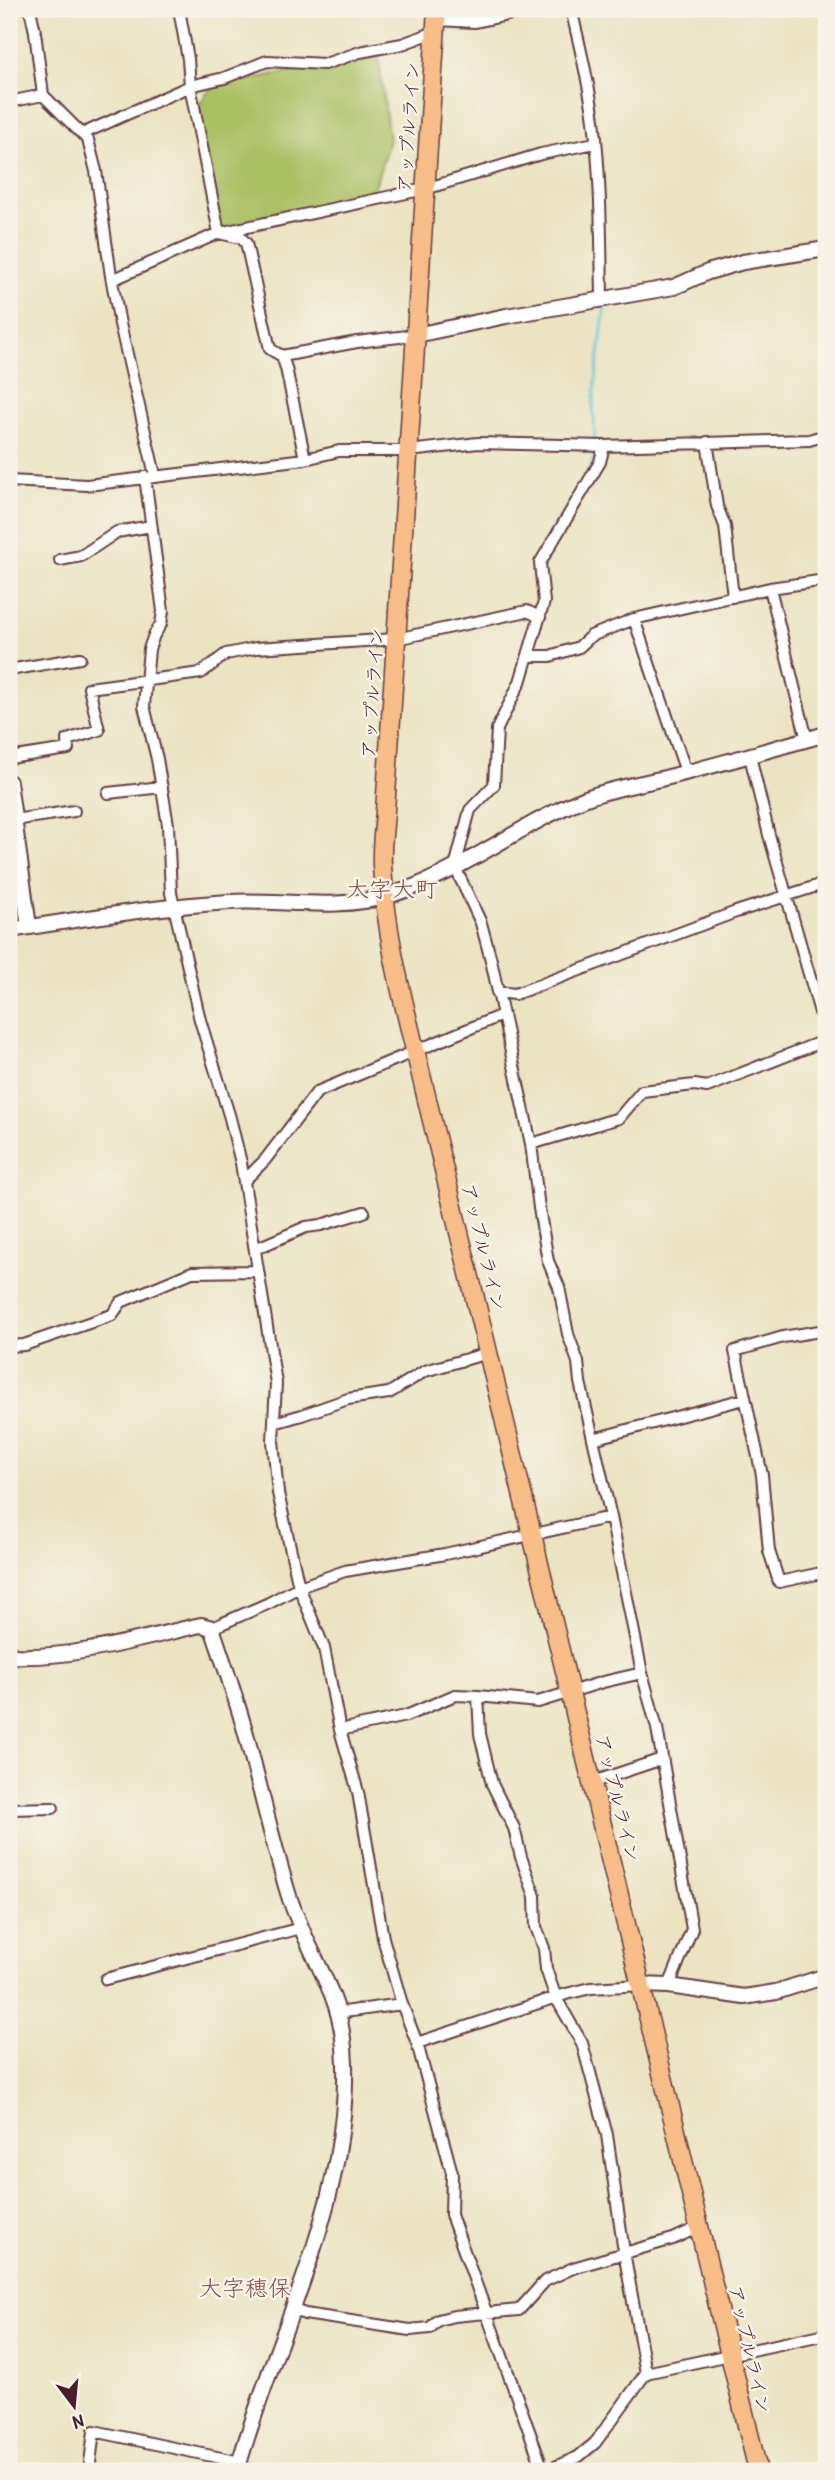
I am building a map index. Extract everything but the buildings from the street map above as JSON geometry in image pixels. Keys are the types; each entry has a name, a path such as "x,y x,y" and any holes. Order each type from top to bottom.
{"highway":[{"name":"アップルライン","path":"436,20 382,862 385,897 396,970 758,2471"}],"street":[{"path":"30,9 43,95 88,139 96,171 111,280 150,476 151,526 163,611 161,624 149,649 144,706 168,825 171,893 200,1020 230,1118 244,1181 276,1383 273,1441 278,1493 299,1587 324,1648 340,1730 358,1792 383,1938 402,2004 417,2043 452,2174 451,2215 471,2275 544,2471 578,2457 595,2443 646,2373 826,2334"},
{"path":"179,9 190,86 219,233"},
{"path":"82,134 190,86 224,78 267,61 325,64 360,52 402,44 436,20 475,20 525,9"},
{"path":"571,9 583,60 595,143 600,205 602,299"},
{"path":"9,102 43,95"},
{"path":"111,280 219,233 425,189 541,154 595,143"},
{"path":"219,233 241,238 246,243 270,349 282,356 357,342 416,335 674,287 708,272 743,262 826,249"},
{"path":"282,356 305,459"},
{"path":"9,481 87,485 305,459 339,451 409,451 478,443 604,446 809,440 826,435"},
{"path":"708,442 717,506 725,526 733,597"},
{"path":"604,446 600,461 540,563 544,602 520,682 497,729 494,785 470,810 455,867 481,923 531,1144 538,1208 548,1261 559,1287 568,1334 578,1362 642,1673 657,1728 692,1929 670,1986"},
{"path":"60,561 81,556 117,532 151,526"},
{"path":"529,656 550,656 579,647 591,636 634,619 771,588 826,580"},
{"path":"771,588 807,740"},
{"path":"9,758 68,749 67,740 99,730 89,688 201,673 226,654 256,648 396,639 527,611 540,617"},
{"path":"634,619 686,772"},
{"path":"9,670 80,658"},
{"path":"9,930 174,906 260,901 330,904 385,897 414,887 455,867 528,824 588,798 826,734"},
{"path":"750,756 769,835 826,1033"},
{"path":"9,782 29,927"},
{"path":"108,793 162,787"},
{"path":"14,820 74,810"},
{"path":"497,992 515,994 826,883"},
{"path":"244,1181 265,1160 317,1092 502,1015"},
{"path":"531,1144 619,1118 642,1091 695,1085 707,1087 826,1040"},
{"path":"255,1249 306,1227 364,1212"},
{"path":"9,1346 24,1345 112,1315 121,1302 192,1272 258,1271"},
{"path":"826,1330 783,1337 735,1350 762,1475 769,1551 779,1582 826,1572"},
{"path":"274,1423 348,1399 389,1393 425,1371 488,1353"},
{"path":"593,1439 744,1399"},
{"path":"9,1652 13,1656 33,1657 105,1646 201,1625 212,1628 299,1587 345,1571 532,1536 611,1517"},
{"path":"89,2471 94,2431 238,2467 293,2310 337,2158 345,2060 337,2013 289,1897 246,1736 212,1628"},
{"path":"340,1730 406,1716 455,1695 538,1702 642,1673"},
{"path":"478,1696 480,1734 492,1784 514,1828 535,1896 536,1927 544,1948 546,1969 555,1998 582,2043 607,2135 624,2252 646,2373"},
{"path":"593,1782 662,1759"},
{"path":"9,1809 53,1808"},
{"path":"106,1979 301,1928"},
{"path":"417,2043 591,1988 670,1986 744,1997 776,1993 826,1976"},
{"path":"337,2013 402,2004"},
{"path":"293,2310 410,2330 430,2328 438,2320 454,2316 519,2310 545,2281 573,2268 673,2239 699,2227"}],"green space":[{"path":"378,52 389,140 372,196 221,229 196,108 212,87 311,67 337,66 360,55"}],"waterway":[{"path":"595,443 593,405 605,304"},
{"path":"536,560 588,472 595,450"}],"district":[{"name":"大字大町","path":"392,888"},
{"name":"大字穂保","path":"245,2287"}]}
